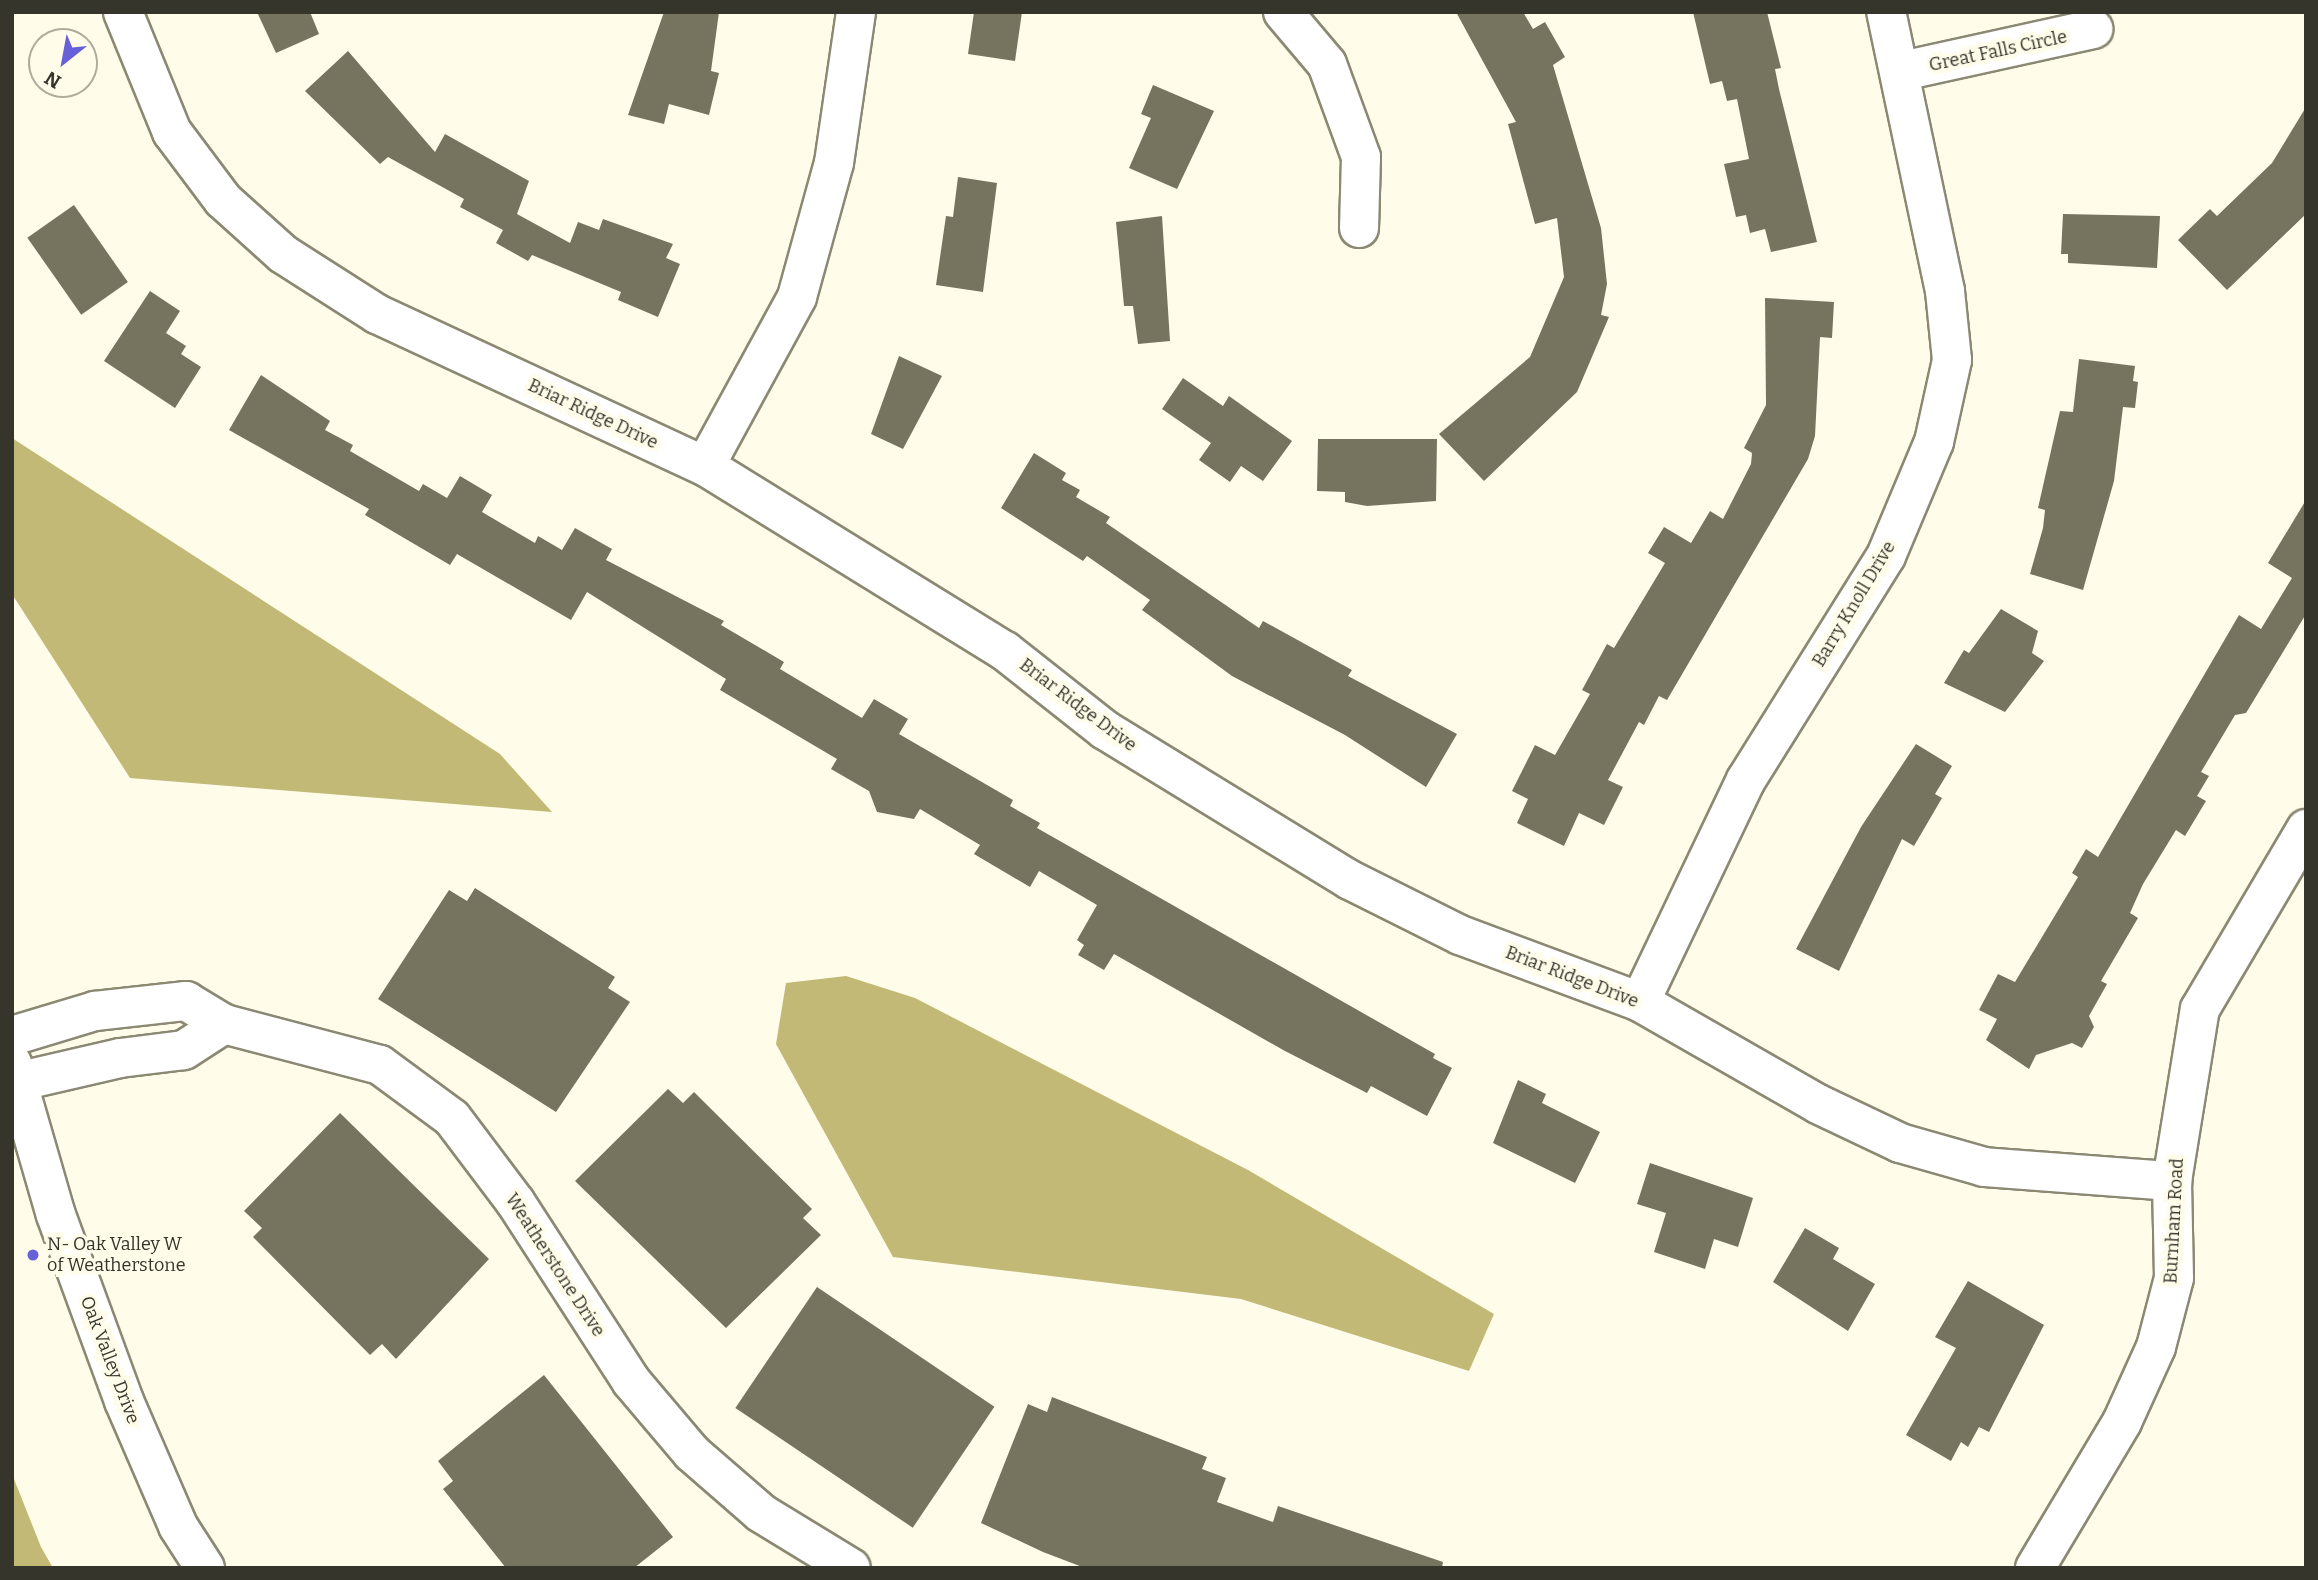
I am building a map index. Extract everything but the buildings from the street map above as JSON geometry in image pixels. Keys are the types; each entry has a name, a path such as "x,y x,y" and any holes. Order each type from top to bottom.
{"street":[{"name":"Briar Ridge Drive","path":"123,12 172,132 223,200 283,254 377,314 705,466 1005,651 1105,730 1350,880 1460,935 1640,1002 1818,1104 1900,1143 1984,1167 2172,1181"},
{"path":"705,466 797,297 834,163 856,12"},
{"path":"1283,12 1327,64 1361,157 1359,228"},
{"name":"Barry Knoll Drive","path":"1640,1002 1746,780 1886,556 1934,442 1952,360 1945,290 1902,71 1886,12"},
{"name":"Great Falls Circle","path":"1902,71 2093,29"},
{"name":"Burnham Road","path":"2035,1568 2122,1422 2157,1347 2174,1278 2172,1181 2200,1009 2306,830"},
{"name":"Weatherstone Drive","path":"12,1036 139,1003 186,1000 224,1024 380,1065 452,1118 516,1203 631,1381 692,1452 761,1513 851,1568"},
{"path":"14,1076 184,1050 224,1024"},
{"name":"Oak Valley Drive","path":"14,1076 56,1215 124,1401 178,1526 205,1568"}],"shaded area":[{"path":"12,438 500,754 552,812 130,778 12,594"},
{"path":"846,976 915,998 1248,1170 1494,1314 1469,1371 1241,1299 893,1257 776,1044 786,983"},
{"path":"12,1474 41,1547 53,1568 12,1568"}],"place":[{"name":"N- Oak Valley W of Weatherstone","path":"33,1255"}]}
